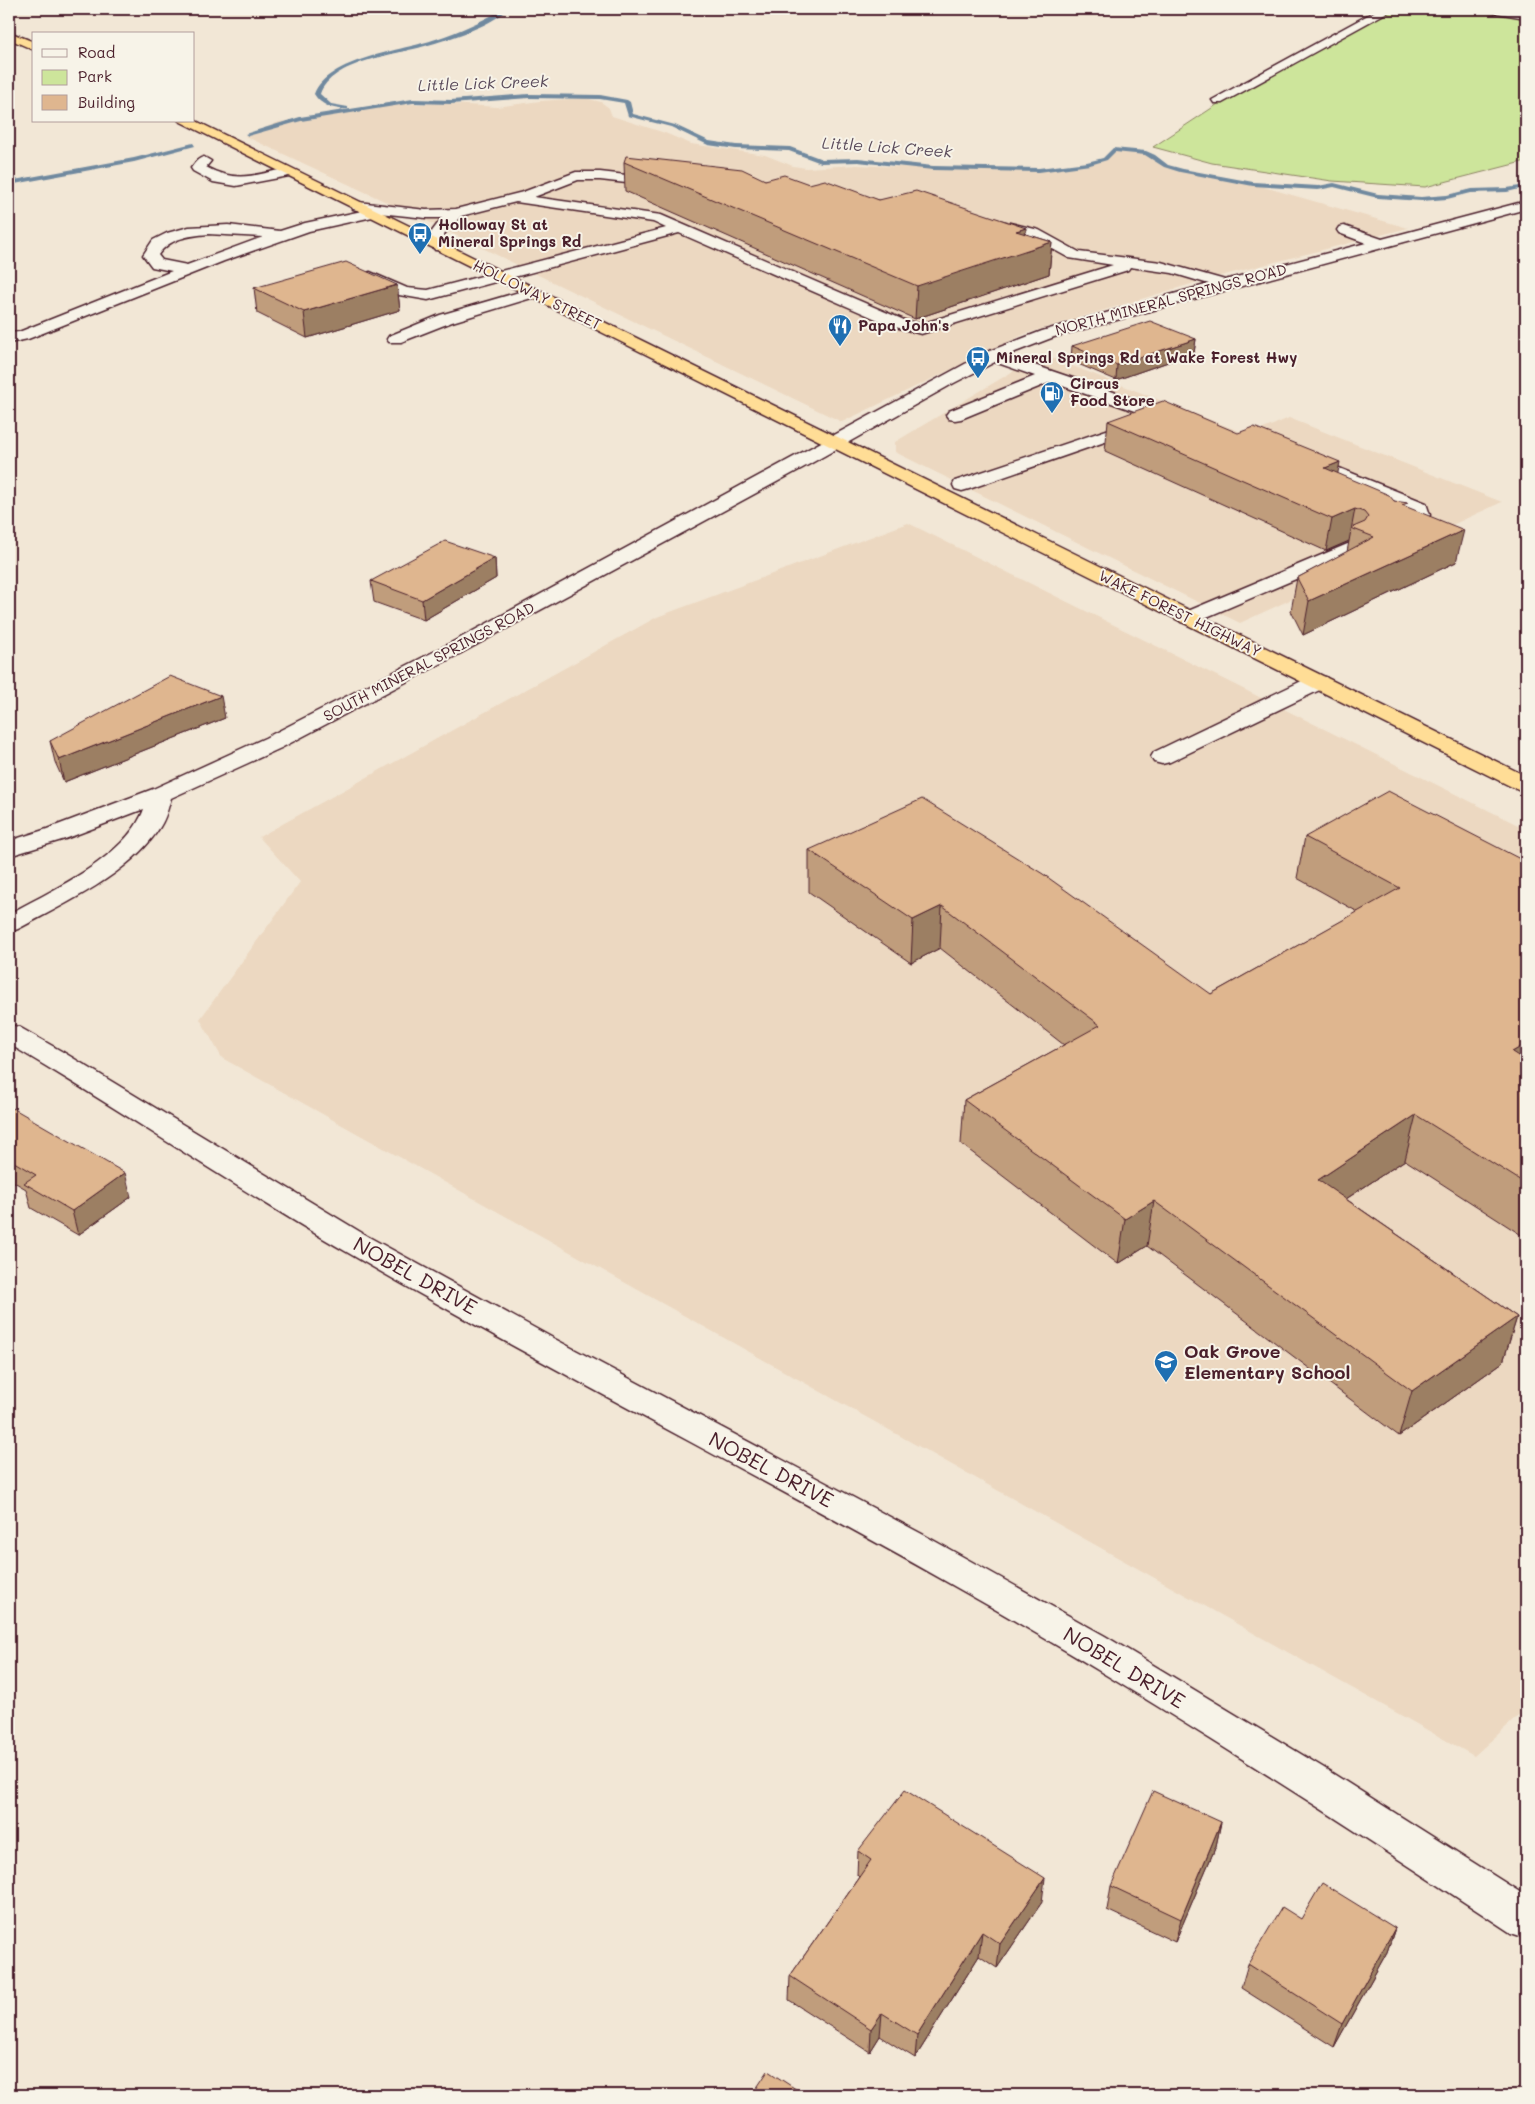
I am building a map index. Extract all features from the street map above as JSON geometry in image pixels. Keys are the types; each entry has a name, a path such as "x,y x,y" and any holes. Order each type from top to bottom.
{"highway":[{"path":"9,34 32,46"},
{"name":"HOLLOWAY STREET","path":"188,122 835,442"},
{"name":"WAKE FOREST HIGHWAY","path":"835,442 1526,785"}],"street":[{"path":"1218,100 1387,9"},
{"path":"1490,9 1526,14"},
{"path":"204,161 198,168 218,179 236,182 289,172"},
{"path":"358,206 426,214 456,214 541,191 576,176 600,176 679,185"},
{"path":"515,199 648,216 681,228 898,323 921,329 1136,262"},
{"name":"NORTH MINERAL SPRINGS ROAD","path":"835,442 992,356 1048,334 1526,205"},
{"path":"1505,211 1526,218"},
{"path":"9,338 31,332 283,235 305,228 372,213"},
{"path":"440,247 437,234 444,224 456,214"},
{"path":"974,219 1028,231 1049,239 1062,250 1073,254 1093,259 1170,267 1197,274 1224,285"},
{"path":"189,270 157,264 150,255 154,246 166,238 186,233 233,228 283,235"},
{"path":"370,277 404,292 428,295 497,275 681,228"},
{"path":"1344,230 1381,243"},
{"path":"396,339 423,326 461,313 533,293"},
{"path":"992,356 1192,426"},
{"path":"955,415 1050,376"},
{"path":"962,485 1164,415"},
{"name":"SOUTH MINERAL SPRINGS ROAD","path":"9,849 56,834 161,794 273,743 456,648 835,442"},
{"path":"1285,452 1419,507 1420,515 1396,527"},
{"path":"1188,618 1350,549"},
{"path":"1162,757 1318,682"},
{"path":"9,924 94,874 125,852 149,826 161,794"},
{"name":"NOBEL DRIVE","path":"9,1033 63,1063 353,1242 940,1562 1091,1647 1360,1810 1526,1919"}],"shaded area":[{"path":"585,98 601,102 609,108 612,116 665,133 691,144 765,155 793,166 806,168 857,165 991,171 1039,170 1088,164 1105,159 1113,150 1127,150 1153,156 1166,166 1182,171 1253,184 1408,228 1201,281 1025,334 842,422 410,213 245,136 279,122 346,112 372,106 437,103 497,107 540,101"},
{"path":"1042,354 1249,435 1289,418 1502,502 1240,623 895,452 895,442"},
{"name":"Oak Grove Elementary School","path":"908,523 1526,829 1526,1709 1474,1756 222,1058 200,1019 300,882 259,837 657,617"}],"green space":[{"path":"1391,9 1486,9 1526,15 1526,161 1425,187 1332,181 1212,163 1153,147 1221,102"}],"building":[{"path":"626,156 742,169 765,180 784,175 809,184 825,180 879,200 916,191 1026,228 1016,231 1052,242 917,286 624,162"},
{"path":"346,262 397,285 304,312 254,288"},
{"path":"1150,321 1196,339 1117,365 1072,346"},
{"path":"1163,401 1238,433 1254,427 1340,462 1325,468 1389,495 1394,501 1408,503 1402,505 1464,530 1309,601 1297,578 1374,537 1351,528 1365,522 1368,517 1364,512 1355,509 1332,519 1108,421"},
{"path":"445,541 495,558 422,600 371,581"},
{"path":"170,676 221,696 59,760 50,741"},
{"path":"1388,791 1526,862 1526,1044 1512,1052 1526,1061 1526,1184 1416,1115 1318,1180 1517,1317 1412,1391 1154,1201 1125,1219 964,1100 1100,1025 942,906 913,920 809,850 922,799 1043,874 1211,994 1400,888 1305,837"},
{"path":"9,1106 125,1173 72,1211 24,1183 36,1175 9,1159"},
{"path":"905,1790 1045,1878 1000,1944 982,1932 917,2035 882,2013 871,2029 790,1976 871,1860 858,1851"},
{"path":"1153,1791 1221,1822 1181,1919 1111,1886"},
{"path":"1322,1883 1395,1928 1342,2024 1248,1964 1282,1907 1301,1919"},
{"path":"768,2071 805,2095 752,2095"}],"waterway":[{"path":"346,108 333,106 319,98 317,94 323,82 330,76 355,63 409,49 452,35 493,17 506,9"},
{"name":"Little Lick Creek","path":"248,134 300,119 413,101 451,102 529,96 600,97 627,102 630,115 673,126 708,143 736,147 790,149 821,161 858,160 933,168 1039,170 1088,164 1105,159 1113,150 1146,153 1166,166 1182,171 1253,184 1318,188 1334,185 1378,196 1421,199 1447,197 1471,191 1507,190 1522,187 1526,180"},
{"name":"Little Lick Creek","path":"9,183 134,160 193,145"}],"place":[{"name":"Holloway St at Mineral Springs Rd","path":"420,255"},
{"name":"Papa John's","path":"840,347"},
{"name":"Mineral Springs Rd at Wake Forest Hwy","path":"978,379"},
{"name":"Circus Food Store","path":"1052,414"},
{"name":"Oak Grove Elementary School","path":"1166,1383"}]}
